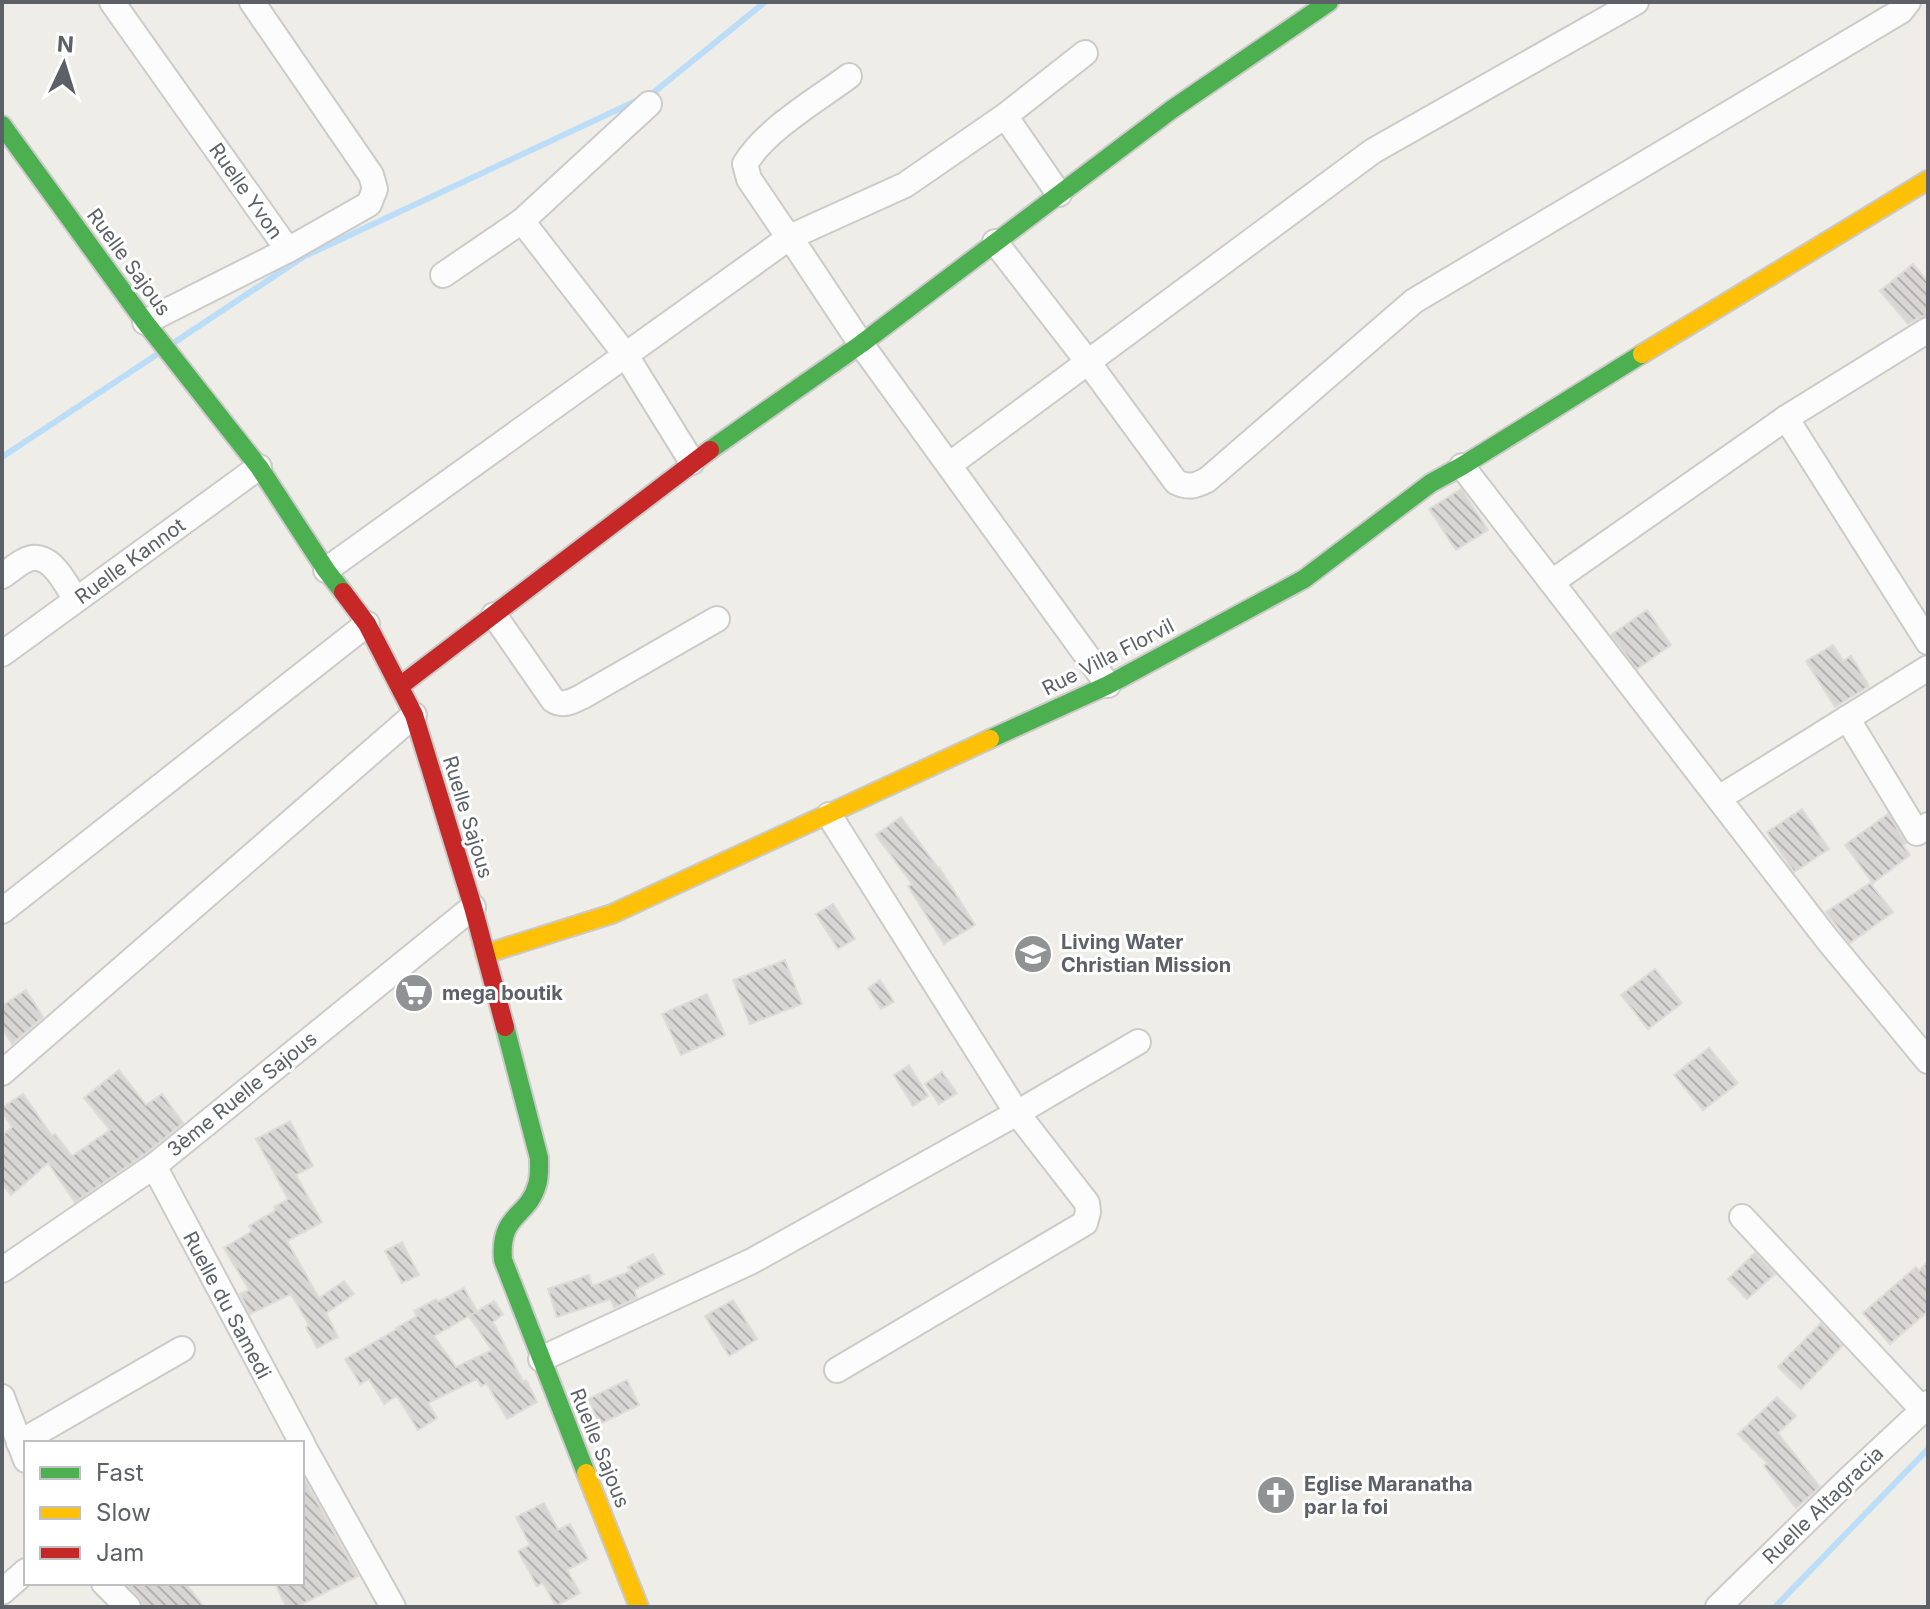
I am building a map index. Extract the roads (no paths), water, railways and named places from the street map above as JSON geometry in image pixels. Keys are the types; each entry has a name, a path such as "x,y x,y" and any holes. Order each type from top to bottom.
{"street":[{"name":"Ruelle Yvon","path":"112,2 288,250 145,322"},
{"path":"252,2 371,175 375,189 369,204 288,250"},
{"path":"400,686 692,462 861,344 1171,110 1329,2"},
{"path":"949,465 1373,151 1636,2"},
{"path":"995,242 1176,482 1195,486 1207,480 1414,301 1901,11 1908,2"},
{"path":"326,570 789,238 905,185 1005,116 1085,53"},
{"path":"849,76 770,134 745,164 749,179 861,344 1108,685"},
{"path":"443,275 522,221 649,104"},
{"path":"1005,116 1059,194"},
{"name":"Ruelle Sajous","path":"2,125 145,322 259,467 326,570 367,624 414,715 473,907 539,1158 537,1188 503,1233 500,1244 503,1260 639,1607"},
{"name":"Rue Villa Florvil","path":"485,954 612,914 1108,685 1304,579 1431,483 1928,180"},
{"path":"522,221 625,354 692,462"},
{"path":"1552,582 1786,418 1928,330"},
{"path":"1786,418 1928,642"},
{"path":"1462,466 1827,939 1928,1061"},
{"name":"Ruelle Kannot","path":"2,654 259,467"},
{"path":"2,576 27,559 44,558 52,564 76,600"},
{"path":"494,615 553,700 564,704 717,619"},
{"path":"2,911 367,624"},
{"path":"1719,798 1928,668"},
{"path":"2,1073 414,715"},
{"path":"1847,718 1917,833 1928,825"},
{"path":"829,815 1017,1113 1087,1203 1088,1212 1085,1223 837,1370"},
{"name":"3ème Ruelle Sajous","path":"2,1270 154,1166 473,907"},
{"path":"541,1359 752,1261 1138,1042"},
{"name":"Ruelle du Samedi","path":"154,1166 301,1441"},
{"path":"1742,1217 1926,1406"},
{"path":"40,1441 182,1349"},
{"path":"2,1397 23,1452"},
{"name":"Ruelle Altagracia","path":"1718,1607 1745,1598 1849,1479 1926,1406"},
{"name":"Ruelle du Samedi","path":"304,1447 393,1607"},
{"path":"2,1592 24,1573"},
{"path":"106,1585 128,1607"}],"waterway":[{"path":"175,342 303,257 653,93 765,2"},
{"path":"2,457 156,355"},
{"path":"1775,1607 1928,1449"}],"place":[{"name":"Living Water Christian Mission","path":"1033,954"},
{"name":"mega boutik","path":"414,993"},
{"name":"Eglise Maranatha par la foi","path":"1276,1495"}]}
